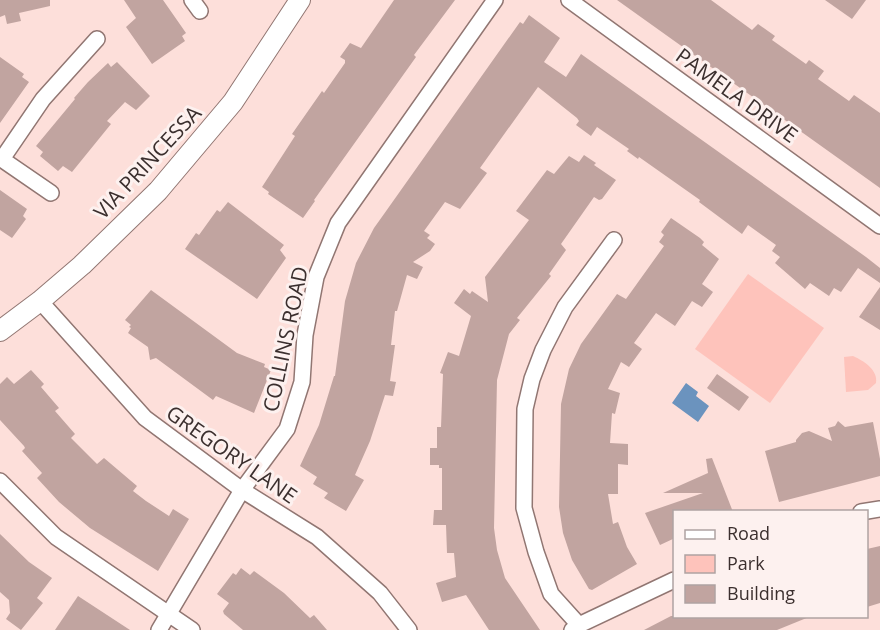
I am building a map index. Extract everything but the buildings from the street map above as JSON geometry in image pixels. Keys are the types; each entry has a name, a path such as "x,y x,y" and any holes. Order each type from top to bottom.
{"street":[{"name":"VIA PRINCESSA","path":"0,332 82,265 158,190 233,102 300,0"},
{"name":"COLLINS ROAD","path":"159,630 242,490 287,429 302,382 305,335 316,277 338,223 495,0"},
{"name":"PAMELA DRIVE","path":"569,0 880,226"},
{"path":"51,193 1,159 43,99 97,39"},
{"path":"614,240 566,307 543,350 532,380 525,408 524,508 551,594 575,627 673,581"},
{"name":"GREGORY LANE","path":"40,301 145,418 242,490 317,537 380,593 409,630"},
{"path":"0,481 56,537 192,630"}],"green space":[{"path":"748,274 824,328 770,403 695,349"},
{"path":"853,356 866,363 875,374 876,383 868,390 846,392 844,357"}],"water":[{"path":"686,383 698,392 696,396 709,406 698,422 672,403"}]}
